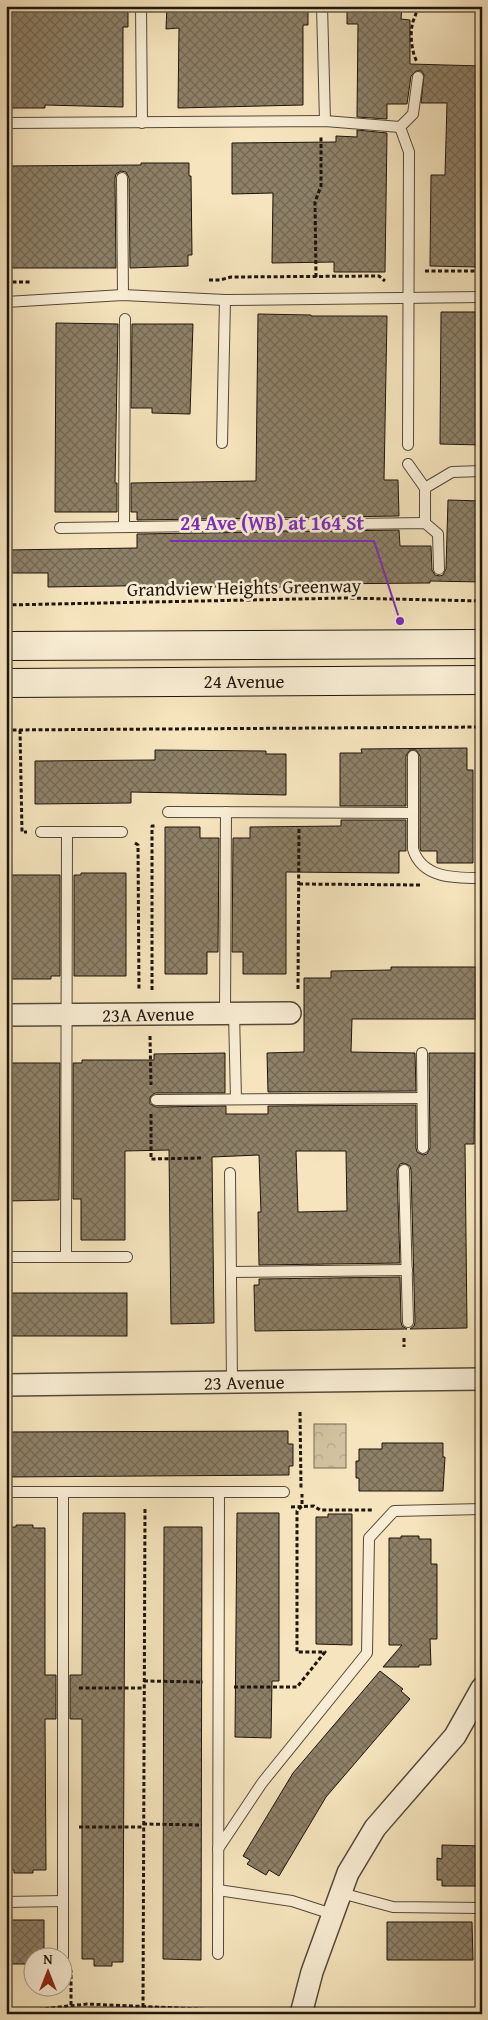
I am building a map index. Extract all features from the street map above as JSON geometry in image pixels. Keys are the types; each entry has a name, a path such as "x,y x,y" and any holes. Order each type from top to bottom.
{"main road":[{"name":"24 Avenue","path":"6,646 482,644"},
{"name":"24 Avenue","path":"6,683 482,680"}],"street":[{"name":"23A Avenue","path":"6,1015 290,1013"},
{"name":"23 Avenue","path":"6,1385 482,1379"},
{"path":"301,2014 312,1972 348,1873 375,1828 455,1736 482,1688"}],"lane":[{"path":"141,6 142,123"},
{"path":"322,6 323,121"},
{"path":"6,124 323,121 400,127 413,114 418,78"},
{"path":"400,127 409,152 408,445"},
{"path":"122,178 123,295"},
{"path":"6,302 123,295 225,300 482,297"},
{"path":"222,443 225,300"},
{"path":"124,527 125,319"},
{"path":"408,464 425,488 425,523"},
{"path":"425,488 452,472 482,471"},
{"path":"60,528 425,523 438,534 439,569"},
{"path":"414,756 414,849 416,857 427,869 444,876 482,878"},
{"path":"168,812 414,814"},
{"path":"226,812 230,1013 236,1099"},
{"path":"40,832 122,832"},
{"path":"66,1257 67,832"},
{"path":"422,1053 423,1148"},
{"path":"156,1100 422,1098"},
{"path":"404,1170 408,1322"},
{"path":"230,1173 232,1382"},
{"path":"6,1257 127,1257"},
{"path":"231,1272 407,1270"},
{"path":"6,1492 284,1492"},
{"path":"63,1492 63,1948"},
{"path":"218,1954 219,1492"},
{"path":"218,1849 262,1783 367,1654 369,1538 394,1511 482,1509"},
{"path":"218,1890 292,1901 332,1914"},
{"path":"341,1893 393,1906 481,1908"},
{"path":"6,1902 63,1902"}],"path":[{"path":"416,6 417,11 412,26 413,55 417,63 418,78"},
{"path":"316,277 315,202 321,186 323,121"},
{"path":"408,271 482,271"},
{"path":"200,280 220,280 231,277 379,276 408,297"},
{"path":"6,282 36,282"},
{"name":"Grandview Heights Greenway","path":"6,605 346,598 482,601"},
{"path":"6,730 482,727"},
{"path":"20,730 22,832 40,832"},
{"path":"152,990 152,826 162,826 162,820 168,812"},
{"path":"298,989 299,813"},
{"path":"122,832 138,845 139,991"},
{"path":"299,884 427,885"},
{"path":"144,1681 297,1687 325,1652 297,1652 297,1511 302,1506 300,1412"},
{"path":"143,2007 145,1492"},
{"path":"284,1492 283,1507 314,1506 320,1510 394,1511"},
{"path":"63,1687 144,1688"},
{"path":"63,1828 218,1825"},
{"path":"71,1998 71,2006"},
{"path":"6,2013 87,2004 200,2009 230,2014"}],"green space":[{"path":"314,1424 346,1424 346,1468 314,1468"}],"building":[{"path":"6,6 128,6 128,27 123,27 123,107 45,105 45,108 6,108"},
{"path":"167,6 308,6 308,25 303,25 303,105 178,108 179,28 166,29"},
{"path":"347,6 402,6 401,19 410,20 410,64 482,66 482,168 478,168 479,267 430,266 431,175 445,175 447,103 421,103 424,75 422,71 416,71 411,76 407,104 387,104 387,119 357,117 358,24 347,24"},
{"path":"357,130 387,133 385,272 334,272 334,262 272,263 273,193 232,194 232,143 336,142 336,136 357,137"},
{"path":"141,163 189,163 189,176 191,176 192,255 188,255 188,266 130,268 129,178 126,172 121,171 116,174 115,178 116,268 6,268 6,166 141,165"},
{"path":"441,312 482,312 482,445 440,444"},
{"path":"258,314 387,316 384,480 398,480 399,516 137,520 137,512 131,512 131,483 256,481"},
{"path":"56,323 118,324 115,483 117,483 117,512 55,512"},
{"path":"132,324 193,324 190,414 152,413 152,408 131,408"},
{"path":"448,500 482,501 482,582 430,581 430,583 314,584 313,587 185,587 185,585 48,587 48,573 6,573 6,550 137,548 137,534 399,530 400,546 431,546 432,570 435,575 440,576 443,575 446,569"},
{"path":"467,748 467,770 473,770 473,863 437,863 437,851 421,851 420,756 416,750 410,750 406,756 406,806 340,806 340,753 362,753 361,749"},
{"path":"155,750 266,751 266,754 286,754 286,795 131,792 131,803 35,804 35,761 155,760"},
{"path":"341,820 406,820 406,851 399,851 399,873 286,872 286,974 243,974 243,952 232,952 233,838 250,838 250,827 341,826"},
{"path":"165,827 200,827 200,838 219,838 218,952 207,952 207,974 165,974"},
{"path":"81,873 126,873 126,976 74,976 74,875 81,875"},
{"path":"6,875 60,875 60,976 51,976 51,979 6,979"},
{"path":"391,967 476,967 476,1019 352,1019 351,1052 415,1053 416,1091 268,1092 267,1053 304,1052 304,978 331,978 331,971 391,970"},
{"path":"225,1053 225,1093 155,1093 150,1097 150,1104 156,1107 226,1106 226,1114 268,1114 268,1106 416,1105 416,1148 417,1152 423,1155 427,1154 430,1148 429,1053 475,1053 474,1144 465,1144 467,1328 410,1329 414,1326 415,1322 410,1166 404,1163 400,1164 397,1170 400,1263 259,1265 258,1212 261,1212 259,1155 212,1157 214,1323 171,1324 169,1150 125,1151 125,1240 81,1240 81,1199 73,1199 73,1063 82,1063 82,1060 154,1060 154,1054","holes":["296,1151 346,1151 347,1211 298,1212"]},
{"path":"6,1063 60,1063 59,1200 7,1201"},
{"path":"400,1277 401,1322 402,1326 407,1329 255,1331 254,1285 259,1285 259,1279"},
{"path":"6,1293 127,1293 127,1336 6,1336"},
{"path":"288,1431 288,1444 293,1444 293,1466 289,1466 289,1475 6,1477 6,1432"},
{"path":"382,1443 443,1443 443,1457 445,1457 443,1491 359,1491 359,1478 356,1478 356,1461 359,1461 359,1449 382,1449"},
{"path":"83,1513 125,1513 123,1962 112,1962 112,1966 94,1966 94,1959 82,1959 82,1719 70,1719 70,1675 82,1675"},
{"path":"237,1513 279,1513 279,1681 272,1681 271,1738 235,1737"},
{"path":"328,1514 352,1514 352,1645 316,1644 316,1517 328,1517"},
{"path":"16,1525 33,1525 33,1528 45,1528 45,1675 56,1675 56,1719 45,1719 46,1870 33,1870 33,1873 14,1873 14,1870 6,1869 6,1527 16,1527"},
{"path":"164,1527 202,1527 201,1960 163,1959"},
{"path":"401,1536 419,1536 419,1539 431,1539 431,1564 437,1564 437,1639 430,1639 431,1665 383,1667 402,1645 389,1645 389,1538 401,1538"},
{"path":"380,1671 403,1689 401,1691 410,1699 326,1797 279,1876 269,1870 266,1875 247,1864 250,1860 243,1856 293,1773"},
{"path":"442,1845 482,1846 482,1886 442,1886 442,1880 437,1880 437,1858 442,1859"},
{"path":"6,1920 44,1920 44,1948 22,1948 22,1964 6,1964"},
{"path":"387,1922 472,1922 473,1960 387,1960"}],"place":[{"name":"24 Ave (WB) at 164 St","path":"400,621"}]}
